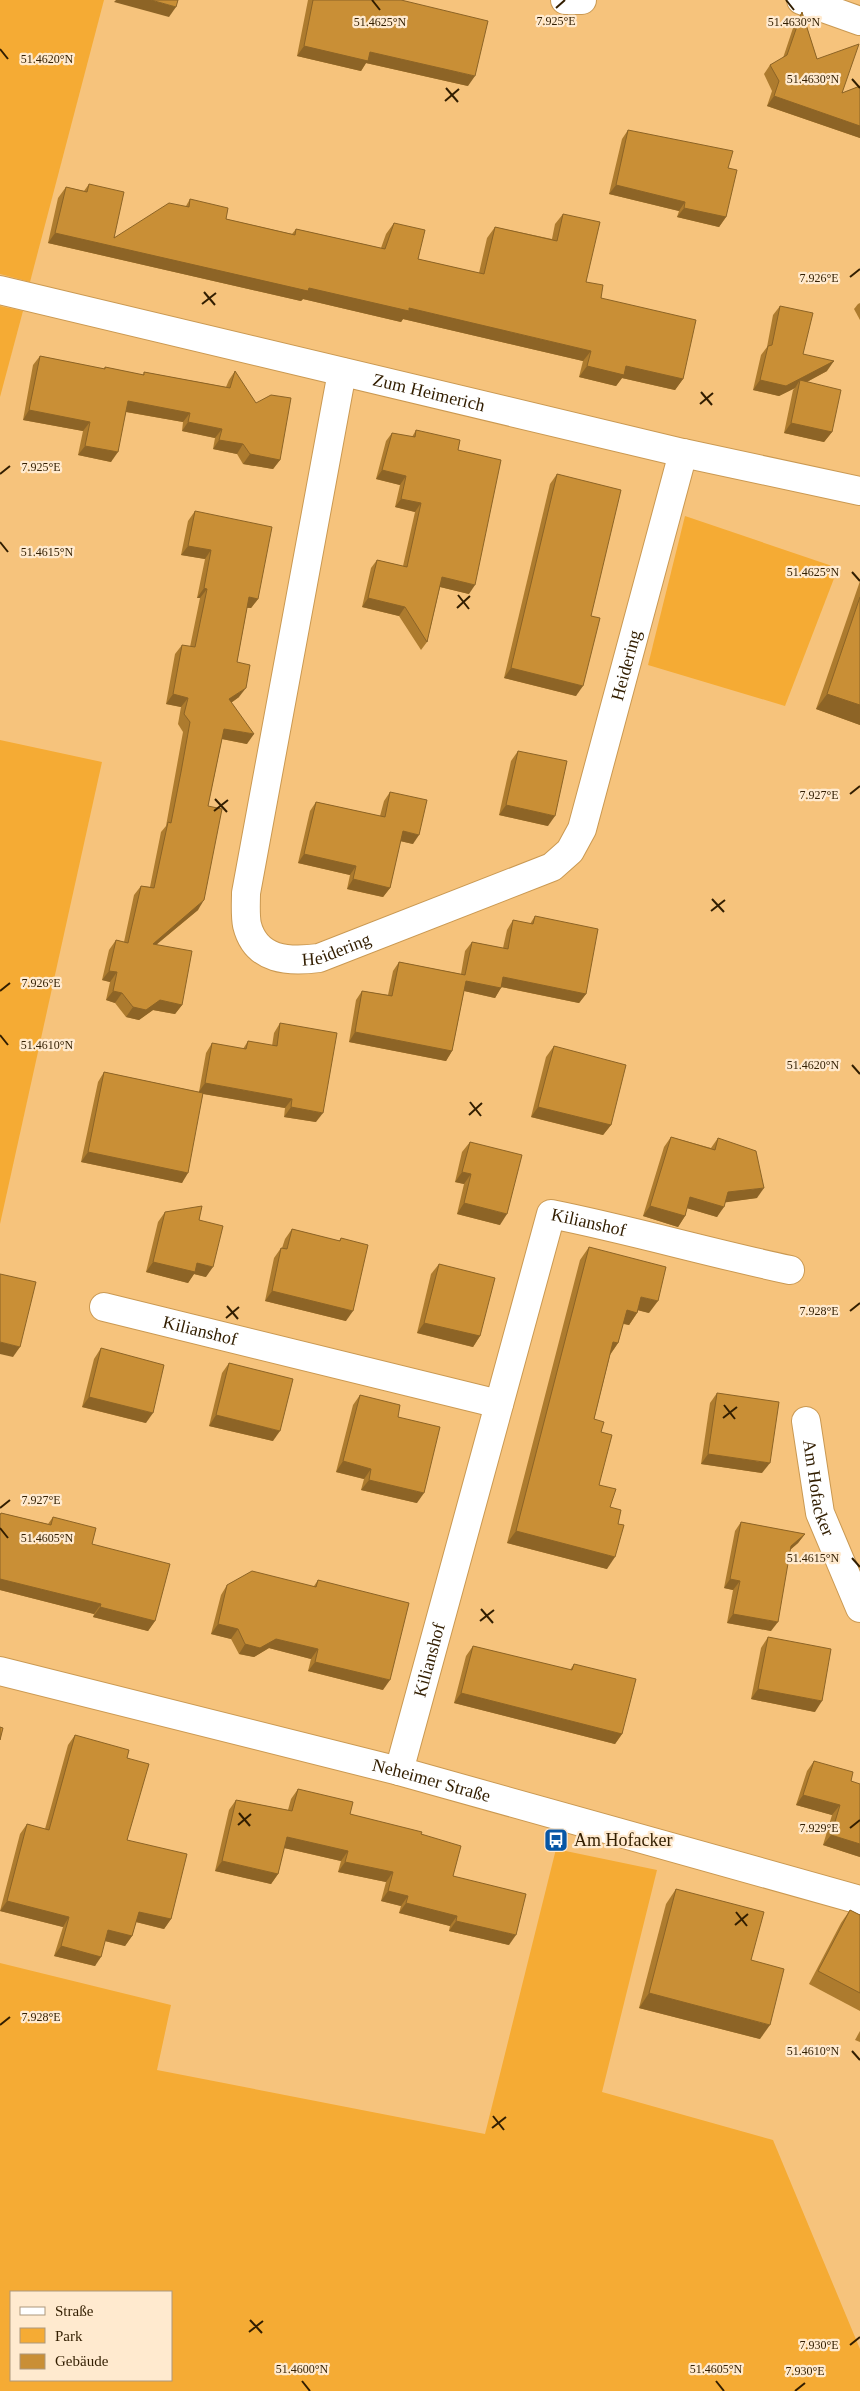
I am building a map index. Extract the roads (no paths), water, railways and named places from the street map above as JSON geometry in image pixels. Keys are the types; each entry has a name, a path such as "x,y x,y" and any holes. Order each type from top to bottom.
{"street":[{"path":"565,0 582,0"},
{"path":"800,0 860,21"},
{"name":"Zum Heimerich","path":"0,290 683,453 860,491"},
{"name":"Heidering","path":"342,372 246,893 247,924 256,945 274,957 294,962 319,958 552,867 570,851 582,829 683,453"},
{"name":"Kilianshof","path":"399,1771 551,1214 790,1270"},
{"name":"Kilianshof","path":"104,1307 499,1404"},
{"name":"Am Hofacker","path":"806,1421 820,1513 860,1608"},
{"name":"Neheimer Straße","path":"0,1671 399,1771 860,1900"}],"place":[{"name":"Am Hofacker","path":"556,1840"}]}
